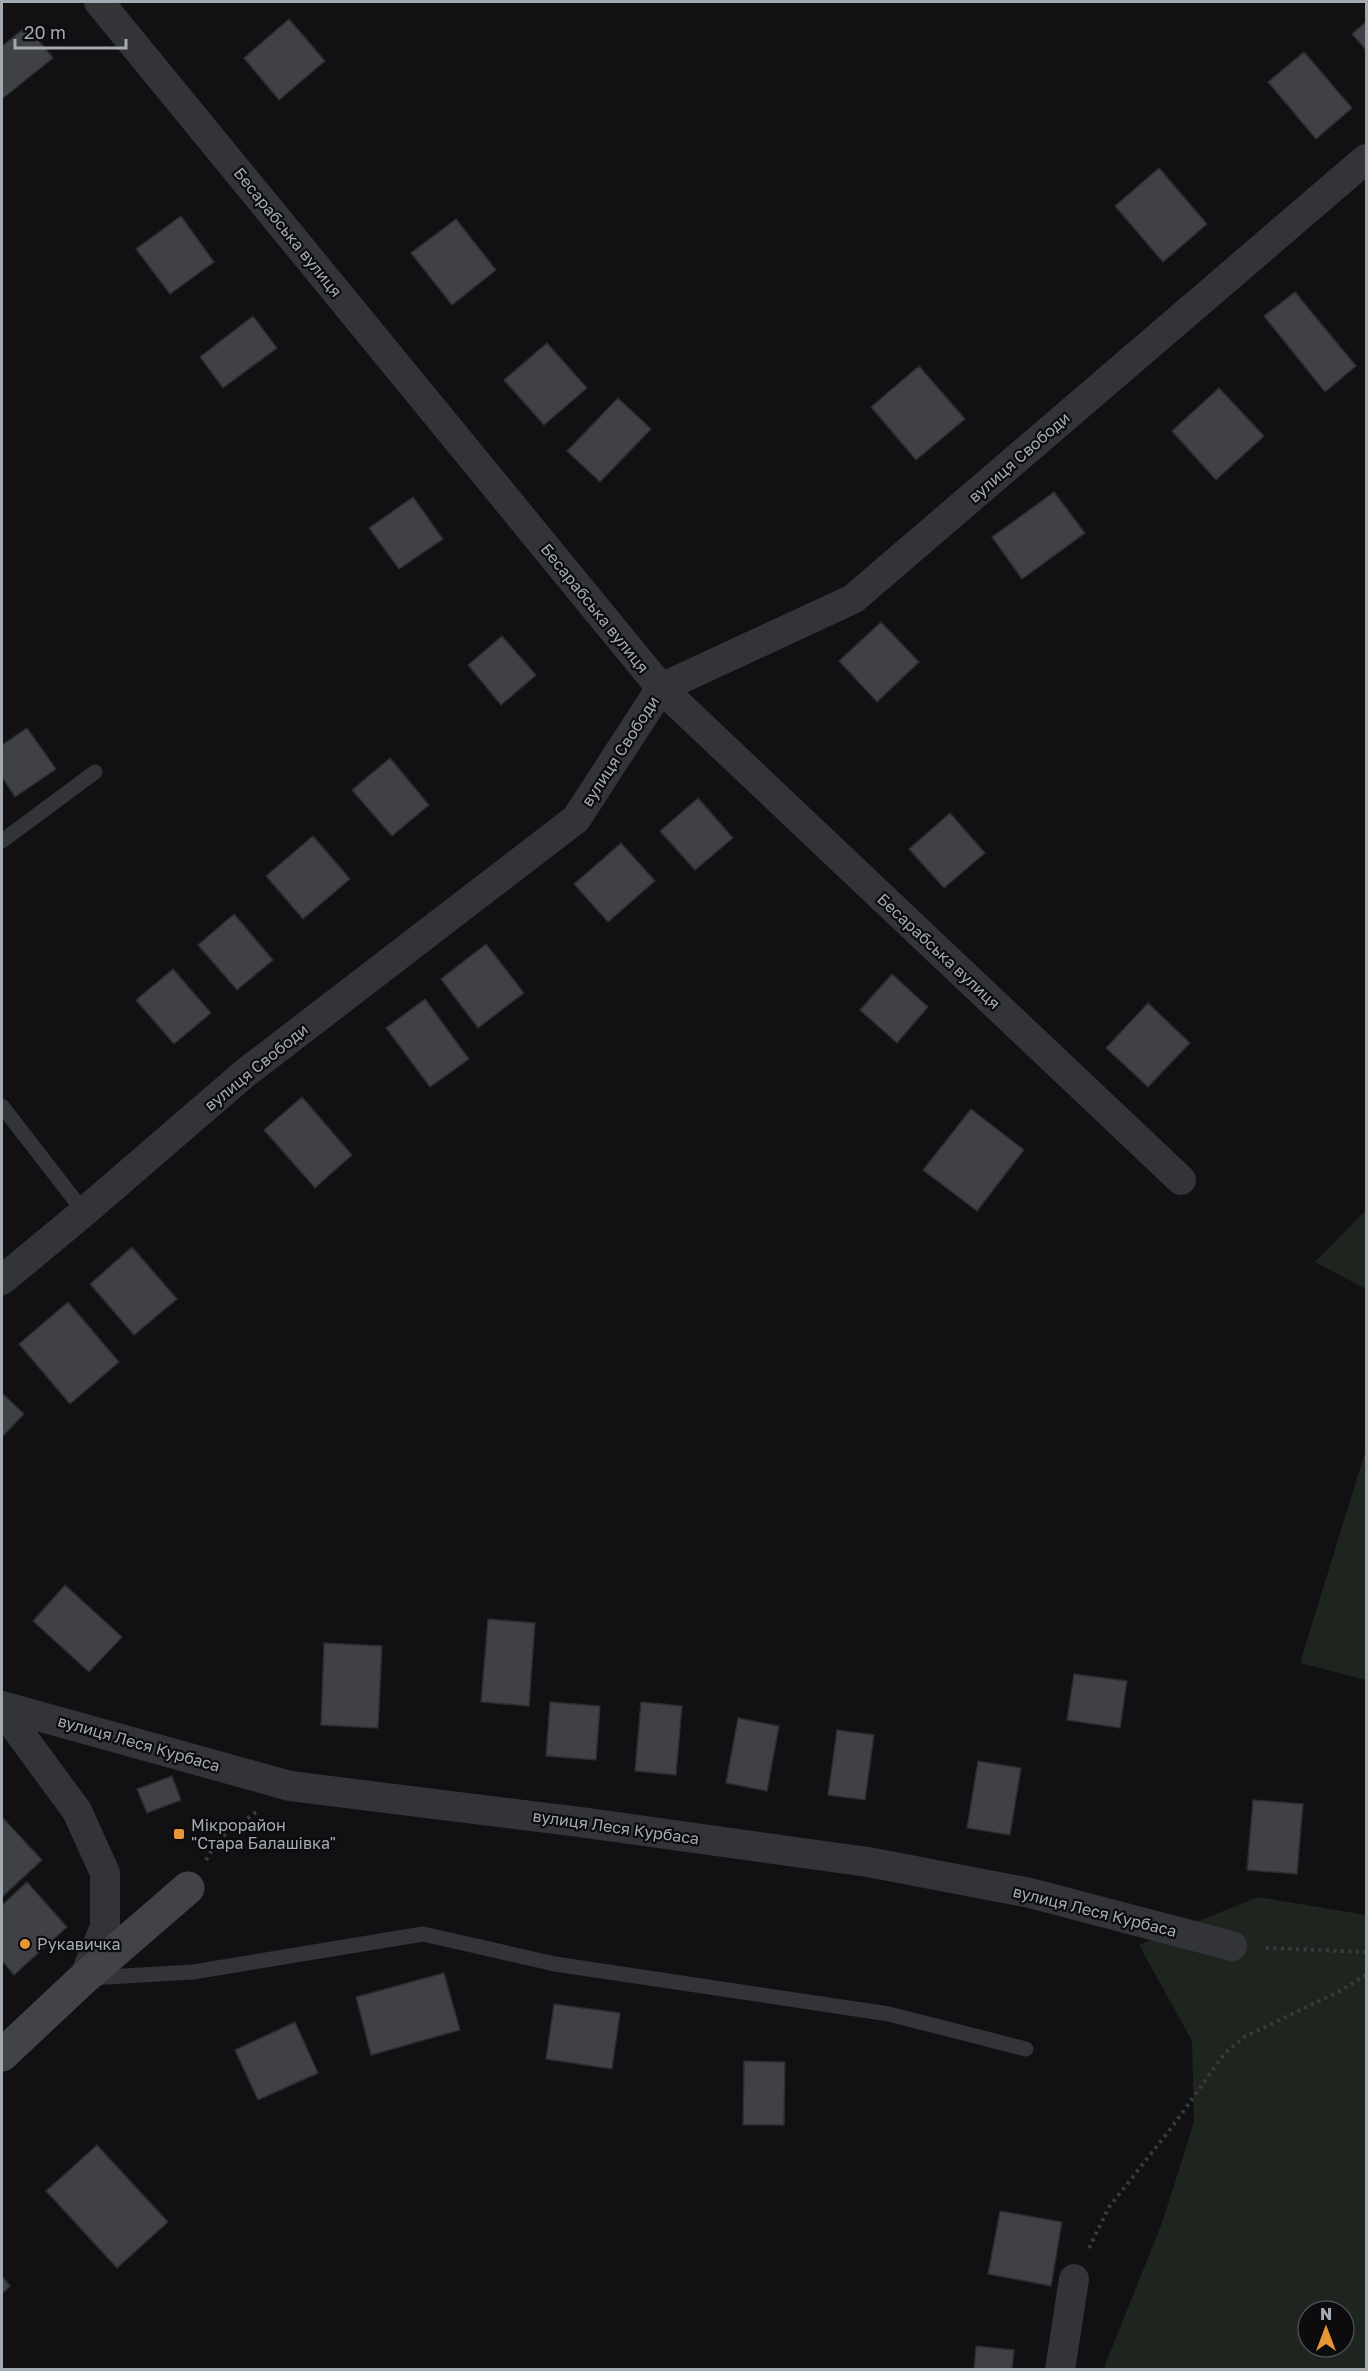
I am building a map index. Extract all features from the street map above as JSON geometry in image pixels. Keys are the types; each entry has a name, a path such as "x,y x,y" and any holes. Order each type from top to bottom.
{"street":[{"name":"Бесарабська вулиця","path":"99,2 661,688 1181,1180"},
{"name":"вулиця Свободи","path":"2,1280 244,1074 576,819 661,688 853,599 1366,159"},
{"name":"вулиця Леся Курбаса","path":"2,1707 290,1786 868,1862 1030,1893 1232,1946"},
{"name":"вулиця Леся Курбаса","path":"2,1707 77,1811 105,1873 105,1927 84,1978"},
{"path":"2,2055 84,1978 188,1888"},
{"path":"1060,2370 1074,2279"}],"lane":[{"path":"2,841 95,772"},
{"path":"2,1106 84,1212"},
{"path":"84,1978 193,1972 423,1934 555,1964 889,2014 1026,2049"}],"path":[{"path":"188,1888 217,1841 290,1786"},
{"path":"1232,1946 1366,1952"},
{"path":"1074,2279 1109,2207 1172,2127 1225,2053 1244,2037 1338,1992 1366,1975"}],"shaded area":[{"path":"1366,1210 1366,1289 1315,1262"},
{"path":"1366,1449 1366,1680 1300,1663"},
{"path":"1258,1897 1366,1915 1366,2369 1103,2370 1162,2223 1194,2122 1192,2041 1139,1945"}],"building":[{"path":"289,19 325,61 279,100 244,58"},
{"path":"1366,22 1366,50 1352,34"},
{"path":"27,26 53,58 2,99 2,46"},
{"path":"1304,52 1352,108 1316,139 1268,82"},
{"path":"1159,168 1207,224 1163,262 1115,206"},
{"path":"181,216 214,262 170,294 136,249"},
{"path":"456,219 496,270 452,305 411,253"},
{"path":"1295,292 1356,366 1325,392 1264,316"},
{"path":"253,316 277,348 223,388 200,357"},
{"path":"547,343 587,388 544,425 504,380"},
{"path":"919,366 965,419 916,460 871,407"},
{"path":"1219,388 1264,436 1216,480 1172,431"},
{"path":"618,398 651,429 600,482 567,451"},
{"path":"1054,492 1085,533 1022,579 992,537"},
{"path":"413,497 443,539 399,569 369,528"},
{"path":"881,622 919,662 877,702 839,661"},
{"path":"502,636 536,675 501,705 468,665"},
{"path":"27,728 56,769 15,797 2,777 2,745"},
{"path":"390,758 429,805 392,836 352,790"},
{"path":"698,798 733,838 695,870 660,831"},
{"path":"950,813 985,853 944,888 909,849"},
{"path":"313,836 350,879 303,919 266,876"},
{"path":"621,843 655,881 608,922 574,884"},
{"path":"234,914 273,960 237,990 198,945"},
{"path":"486,944 524,993 478,1028 441,979"},
{"path":"173,969 211,1013 174,1044 136,1000"},
{"path":"892,974 928,1007 897,1043 860,1010"},
{"path":"425,999 469,1059 430,1087 386,1028"},
{"path":"1148,1003 1190,1043 1148,1087 1106,1048"},
{"path":"302,1097 352,1155 315,1188 264,1130"},
{"path":"971,1109 1024,1150 977,1211 923,1170"},
{"path":"132,1247 177,1299 134,1335 90,1284"},
{"path":"68,1302 119,1362 70,1404 19,1344"},
{"path":"2,1393 24,1414 2,1437"},
{"path":"65,1585 122,1637 89,1672 33,1621"},
{"path":"488,1619 535,1623 529,1706 481,1702"},
{"path":"324,1643 382,1646 378,1728 321,1725"},
{"path":"1074,1674 1127,1681 1120,1728 1067,1720"},
{"path":"550,1702 600,1706 596,1760 546,1756"},
{"path":"641,1702 682,1706 676,1775 635,1771"},
{"path":"738,1718 779,1726 767,1791 726,1783"},
{"path":"837,1730 874,1735 865,1800 828,1795"},
{"path":"978,1761 1021,1768 1010,1835 967,1828"},
{"path":"172,1776 181,1800 147,1813 137,1789"},
{"path":"1253,1800 1303,1804 1297,1874 1247,1870"},
{"path":"2,1817 42,1860 2,1897"},
{"name":"Рукавичка","path":"27,1882 67,1927 14,1975 2,1961 2,1905"},
{"path":"444,1973 460,2030 371,2055 356,1997"},
{"path":"554,2004 620,2013 612,2069 546,2059"},
{"path":"295,2022 318,2073 258,2100 235,2050"},
{"path":"744,2061 785,2062 784,2125 743,2125"},
{"path":"97,2145 168,2222 117,2268 46,2191"},
{"path":"1000,2211 1062,2222 1051,2286 988,2274"},
{"path":"2,2276 10,2286 2,2294"},
{"path":"976,2346 1014,2350 1012,2370 974,2370"}],"place":[{"name":"Мікрорайон \"Стара Балашівка\"","path":"179,1834"},
{"name":"Рукавичка","path":"25,1944"}]}
